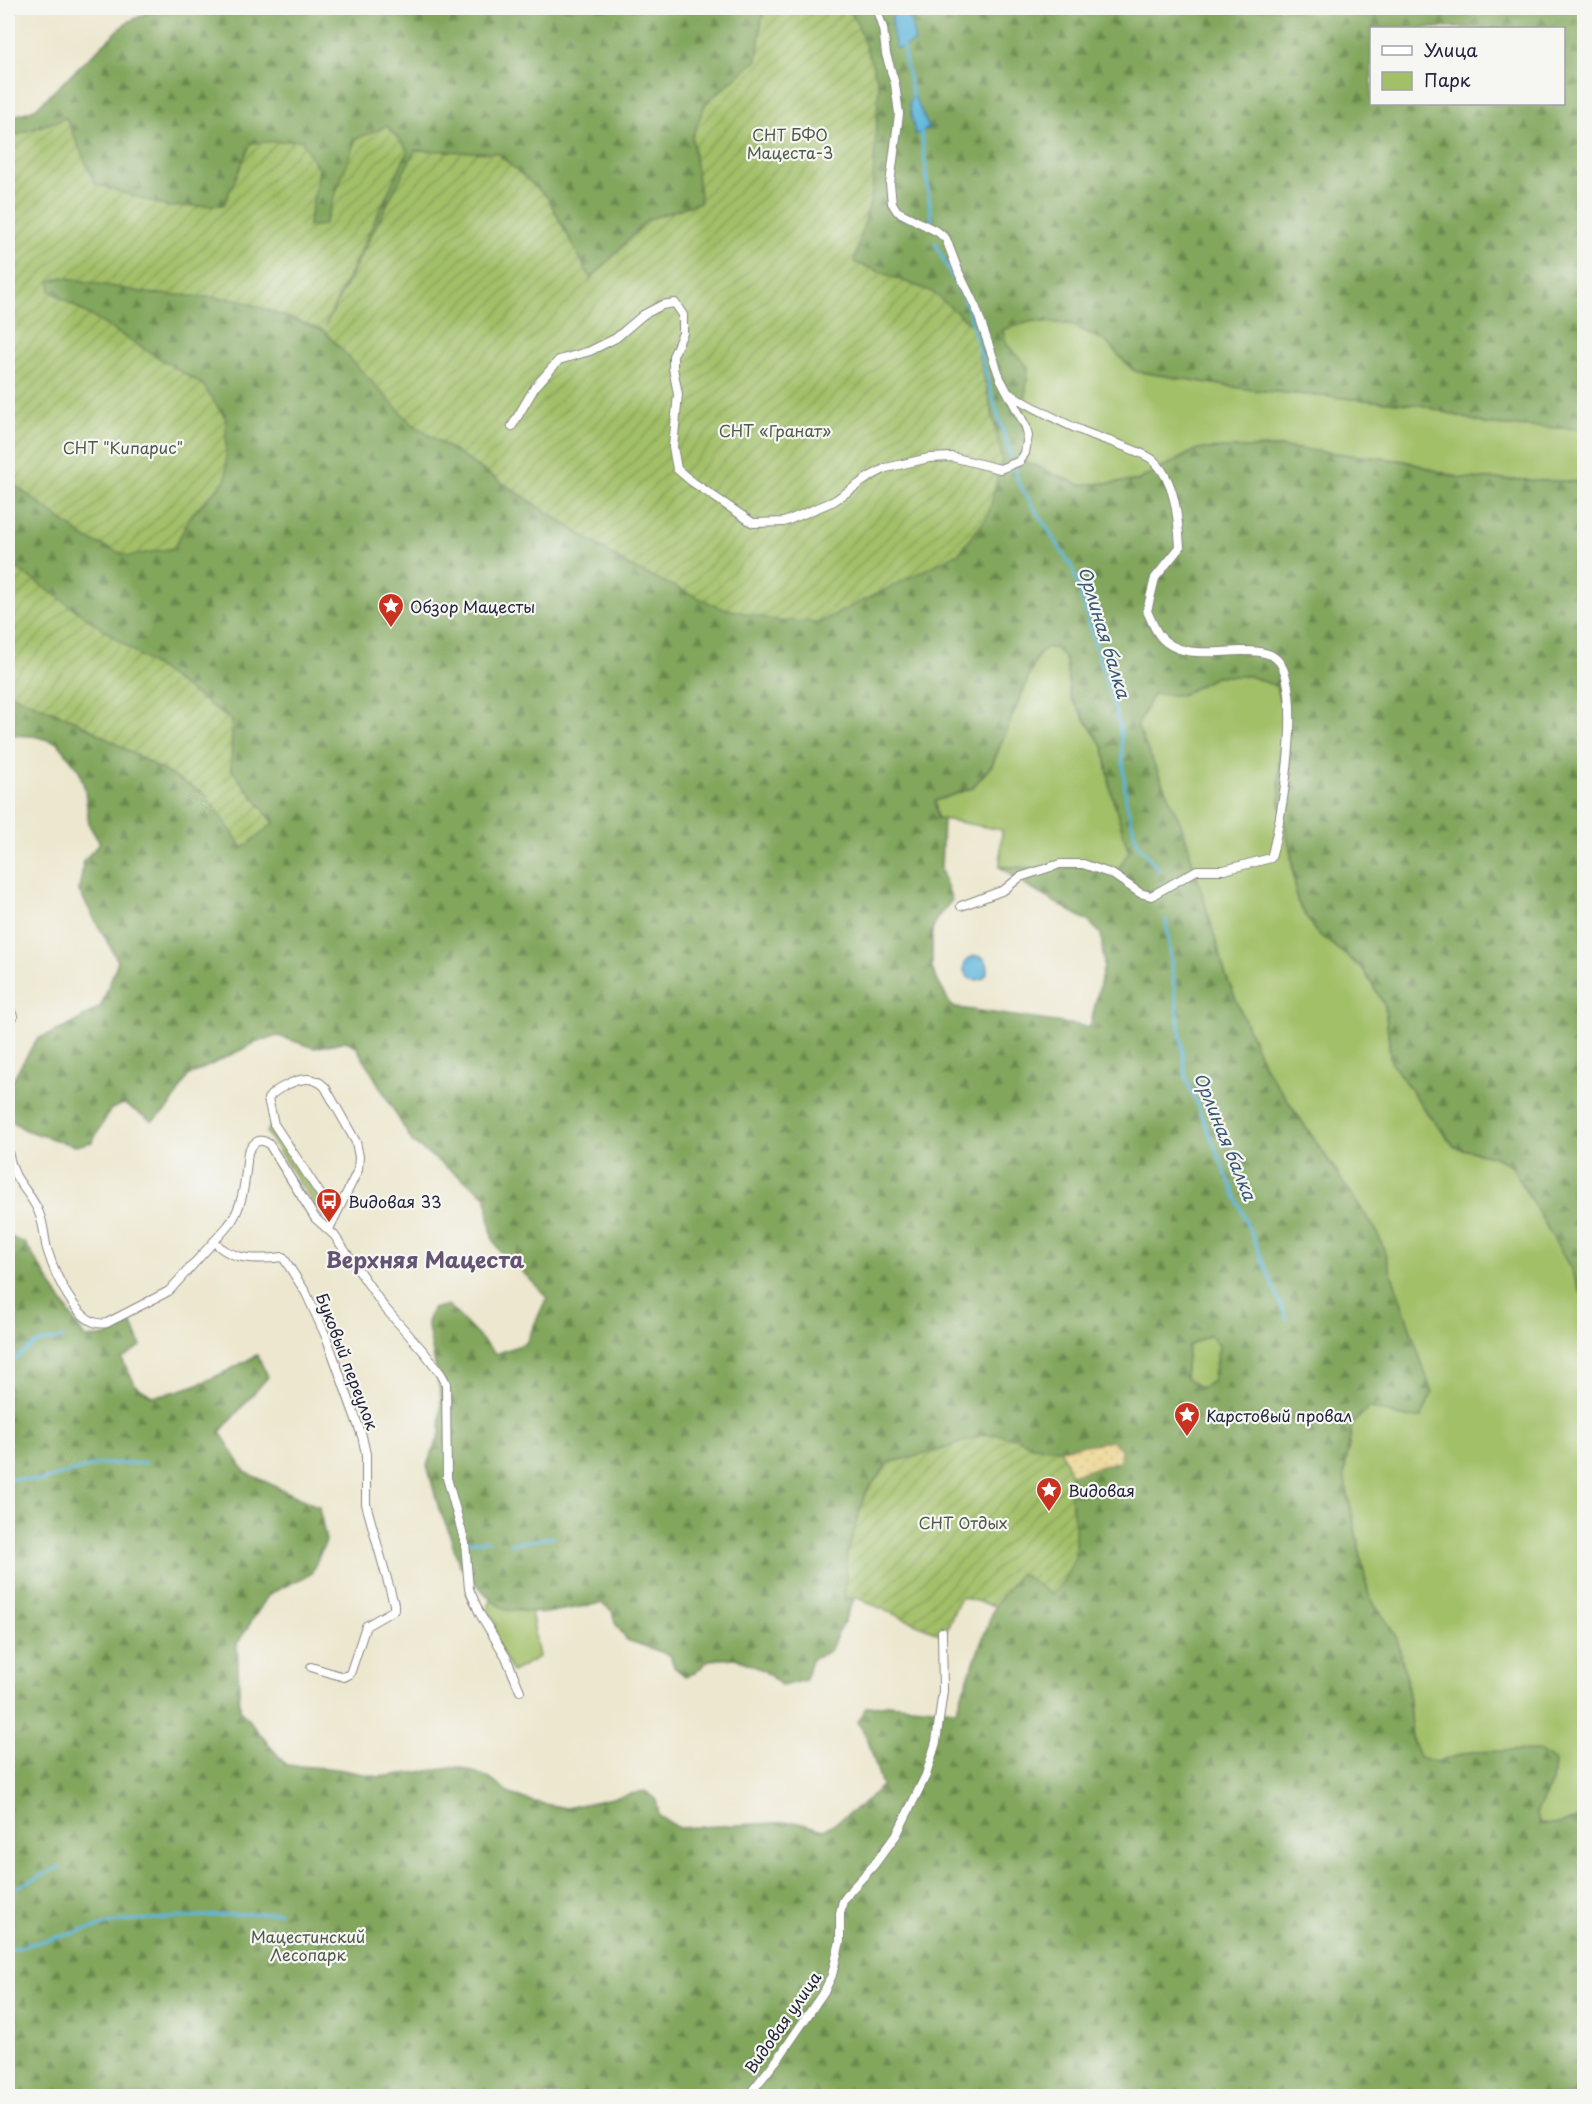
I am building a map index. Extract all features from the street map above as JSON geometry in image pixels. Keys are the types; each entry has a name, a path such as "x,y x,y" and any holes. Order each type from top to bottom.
{"street":[{"path":"512,426 535,387 559,360 590,351 616,338 643,315 662,305 675,303 683,315 683,333 674,356 678,394 673,447 677,469 753,523 784,522 834,501 886,468 929,458 965,458 987,467 1000,469 1020,461 1025,453 1028,436 1026,427 1010,393 1000,378 976,308 958,273 946,239 938,232 897,211 892,203 890,184 899,114 896,84 886,54 883,28 876,8"},
{"path":"961,906 1004,890 1020,877 1060,864 1083,864 1112,874 1132,888 1151,896 1197,870 1224,870 1270,858 1276,841 1286,783 1290,712 1287,679 1280,662 1272,655 1254,651 1179,650 1160,636 1147,611 1155,578 1180,547 1178,512 1160,470 1151,459 1082,431 1010,393"},
{"path":"8,1006 13,1016"},
{"path":"329,1229 358,1170 358,1149 325,1087 319,1082 304,1079 273,1092 268,1099 274,1124 335,1216"},
{"path":"8,1151 17,1179 34,1201 40,1214 47,1249 65,1291 84,1317 100,1325 169,1291 228,1226 239,1208 248,1152 255,1142 263,1140 269,1144 315,1218 329,1229 384,1306 424,1352 446,1383 447,1478 465,1543 469,1589 480,1614 506,1657 520,1691"},
{"name":"Буковый переулок","path":"214,1240 223,1250 238,1257 266,1259 283,1257 306,1293 327,1339 362,1436 366,1455 366,1504 394,1610 366,1626 350,1674 338,1677 312,1667"},
{"name":"Видовая улица","path":"748,2097 780,2056 825,1990 832,1975 840,1941 840,1913 843,1901 897,1834 926,1775 936,1742 944,1691 942,1632"}],"green space":[{"name":"Мацестинский Лесопарк","path":"290,8 763,8 757,60 706,103 692,137 701,202 647,220 591,279 547,197 411,423 631,567 820,622 853,605 932,292 854,262 872,194 879,84 857,23 848,8 1584,8 1584,429 1489,425 1421,405 1253,390 1134,371 1105,341 1070,324 1033,321 1002,330 1007,345 1028,367 1023,424 1028,440 1024,461 1080,485 1137,481 1198,449 1280,447 1405,461 1460,478 1584,482 1584,1294 1580,1292 1570,1267 1511,1165 1495,1157 1455,1147 1428,1114 1391,1062 1385,1006 1363,969 1315,931 1297,901 1292,859 1280,804 1279,767 1284,714 1276,686 1249,676 1217,676 1181,695 1153,694 1137,726 1183,829 1226,976 1264,1066 1378,1233 1432,1393 1421,1418 1401,1417 1369,1407 1352,1424 1344,1476 1369,1596 1396,1635 1407,1680 1412,1740 1419,1757 1436,1762 1471,1752 1538,1750 1554,1762 1552,1782 1536,1813 1540,1823 1559,1824 1584,1817 1584,2096 8,2096 8,1236 25,1243 85,1338 108,1336 131,1322 141,1346 122,1359 136,1386 152,1396 193,1386 257,1355 268,1377 220,1432 245,1472 319,1507 326,1541 311,1574 269,1594 237,1644 240,1710 286,1765 337,1769 379,1777 459,1767 487,1777 510,1794 534,1802 566,1808 645,1791 656,1799 659,1816 679,1828 795,1822 824,1830 858,1808 882,1786 868,1740 858,1722 866,1707 888,1704 956,1710 995,1606 1020,1572 1051,1594 1062,1584 1075,1557 1075,1524 1070,1496 1071,1475 1060,1449 1032,1446 1019,1439 995,1434 982,1435 938,1451 888,1463 865,1494 847,1555 846,1599 855,1597 830,1651 811,1660 806,1680 782,1686 763,1670 735,1658 709,1660 695,1673 685,1676 674,1667 670,1655 627,1640 615,1623 612,1611 602,1603 546,1613 506,1610 491,1600 459,1564 439,1509 427,1465 440,1433 441,1397 427,1322 432,1309 448,1305 496,1354 526,1343 547,1297 500,1252 492,1237 486,1196 413,1143 356,1046 346,1041 315,1048 278,1036 261,1040 188,1076 169,1108 152,1121 124,1104 111,1109 92,1142 75,1146 25,1130 8,1118 8,1087 37,1039 69,1026 101,1006 118,961 79,891 84,860 100,843 89,825 85,790 79,770 58,743 34,736 8,735 8,693 76,721 206,794 243,848 274,823 231,769 232,721 8,562 8,480 87,539 174,548 190,517 226,479 203,385 50,291 50,281 63,277 147,293 237,299 322,330 357,139 324,225 308,227 319,170 252,143 224,205 168,207 95,184 66,118 8,139 8,118 35,109 126,23 149,12","holes":["1045,648 1056,648 1066,660 1070,696 1104,748 1111,792 1129,852 1118,870 1099,865 1047,868 1000,867 1028,887 1088,921 1101,934 1104,966 1090,1027 952,1007 932,968 932,930 937,918 952,900 941,870 943,819 937,818 935,801 972,788 992,765 1037,657","1210,1335 1219,1346 1212,1382 1201,1388 1185,1377 1188,1346"]},
{"name":"СНТ «Гранат»","path":"763,8 848,8 857,23 879,84 872,194 854,262 932,292 973,326 1002,459 988,516 959,553 820,622 779,621 719,607 631,567 411,423 323,330 237,299 147,293 63,277 50,281 50,291 203,385 226,419 226,479 190,517 174,548 128,556 87,539 8,480 8,139 66,118 95,184 168,207 224,205 251,143 301,140 319,170 308,227 324,225 356,139 387,126 408,150 325,326 415,150 497,153 547,197 591,279 647,220 701,202 692,137 706,103 757,60"},
{"path":"1033,321 1070,324 1105,341 1134,371 1253,390 1421,405 1489,425 1584,429 1584,482 1460,478 1405,461 1280,447 1198,449 1137,481 1081,485 812,777 531,643 1023,424 1028,367 1007,345 1002,329"},
{"path":"8,562 232,721 231,769 274,823 243,848 205,794 76,721 8,693"},
{"path":"1045,647 1055,647 1066,660 1070,696 1104,748 1111,792 1129,852 1118,870 1099,865 1047,868 1000,867 1002,830 937,818 935,801 972,788 992,765 1037,657"},
{"path":"1217,676 1249,676 1276,686 1284,714 1279,767 1297,901 1315,931 1363,969 1385,1006 1391,1062 1455,1147 1495,1157 1511,1165 1570,1267 1580,1292 1584,1294 1584,1817 1559,1824 1540,1824 1536,1813 1552,1782 1471,1752 1436,1762 1419,1757 1412,1739 1407,1680 1396,1635 1369,1596 1344,1476 1352,1424 1369,1407 1401,1417 1432,1393 1416,1350 1337,1172 1264,1066 1226,976 1183,829 1137,727 1153,694 1181,695"},
{"path":"272,1125 328,1214 323,1218 266,1132"},
{"path":"1210,1334 1219,1346 1212,1382 1201,1388 1185,1377 1188,1346"},
{"name":"СНТ Отдых","path":"995,1434 1019,1439 1032,1446 1060,1449 1071,1475 1070,1496 1075,1524 1075,1557 1062,1584 1051,1594 1020,1573 995,1606 960,1597 944,1636 855,1597 845,1599 847,1555 865,1494 888,1463 938,1451 982,1435"},
{"path":"491,1600 506,1610 531,1611 539,1657 512,1672 496,1642 495,1624 488,1608"}],"sand":[{"path":"1112,1441 1121,1449 1120,1461 1071,1475 1044,1462 1060,1449"}],"water":[{"path":"895,8 900,8 910,18 915,42 896,49 892,23"},
{"path":"913,94 929,128 915,135 909,103"},
{"path":"976,956 985,959 988,968 985,977 976,980 967,977 964,968 967,959"}],"waterway":[{"name":"Орлиная балка","path":"891,8 894,15"},
{"name":"Орлиная балка","path":"902,45 913,97"},
{"name":"Орлиная балка","path":"921,130 932,223"},
{"name":"Орлиная балка","path":"935,243 968,308 1019,484 1073,569 1120,727 1126,800 1137,843 1159,870"},
{"name":"Орлиная балка","path":"1166,920 1186,1078 1287,1319"},
{"path":"8,1364 36,1343 63,1338"},
{"path":"8,1478 39,1481 100,1464 146,1463"},
{"path":"510,1544 553,1537"},
{"path":"466,1542 488,1541"},
{"path":"8,1891 60,1867"},
{"path":"8,1950 121,1921 279,1912"}],"place":[{"name":"Обзор Мацесты","path":"391,629"},
{"name":"Видовая 33","path":"329,1224"},
{"name":"Карстовый провал","path":"1187,1438"},
{"name":"Видовая","path":"1049,1513"}],"district":[{"name":"Верхняя Мацеста","path":"425,1258"}],"park label":[{"name":"СНТ БФО Мацеста-3","path":"790,143"},
{"name":"СНТ \"Кипарис\"","path":"123,447"}]}
